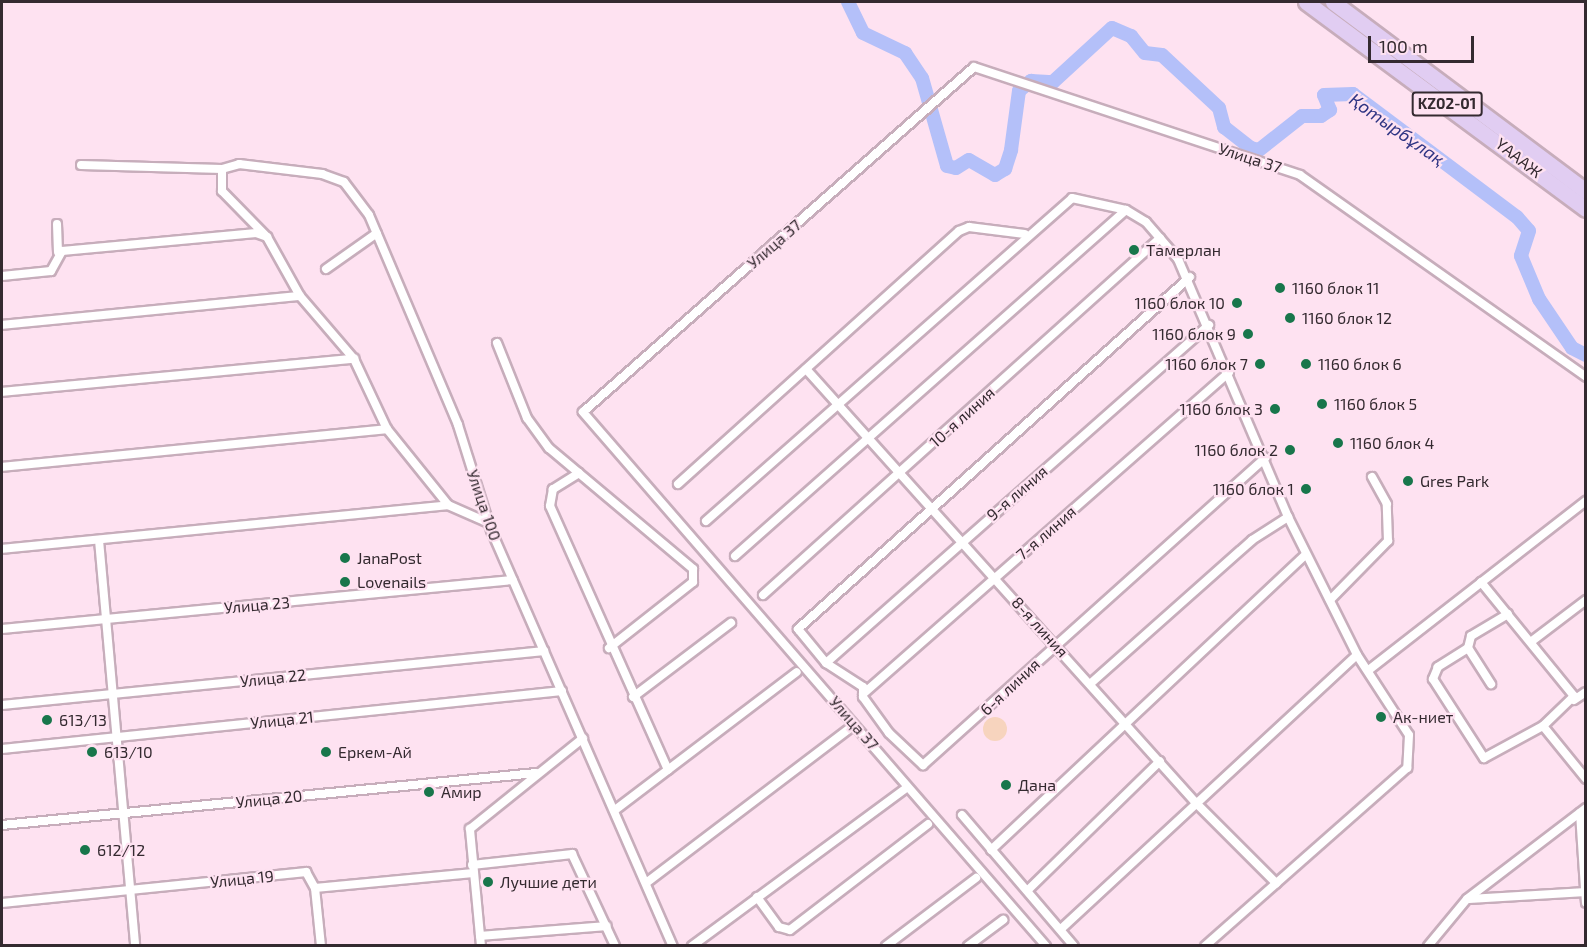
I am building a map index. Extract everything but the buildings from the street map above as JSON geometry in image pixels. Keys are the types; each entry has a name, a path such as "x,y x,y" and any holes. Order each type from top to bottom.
{"highway":[{"name":"ҮАААЖ","path":"1306,2 1586,209"},
{"name":"ҮАААЖ","path":"1333,2 1586,191"}],"street":[{"name":"Улица 37","path":"1046,945 583,412 974,68 1300,175 1586,377"},
{"name":"Улица 100","path":"81,165 222,169 238,164 344,182 377,233 458,426 489,523 673,945"},
{"path":"222,169 222,191 267,237 300,296 354,359 387,429 448,505 489,523"},
{"path":"706,521 838,405 1025,234 1072,198 1126,210 1160,238 1190,277 1304,556 1330,600 1357,655 1370,669 1410,735 1412,750 1407,768 1205,945"},
{"path":"735,556 1126,210"},
{"path":"2,276 51,271 58,252 57,224"},
{"path":"678,484 964,228 1025,234"},
{"path":"58,252 256,233 267,237"},
{"path":"326,269 377,233"},
{"name":"10-я линия","path":"763,596 1160,238"},
{"path":"933,510 1190,277"},
{"path":"2,325 300,296"},
{"name":"9-я линия","path":"826,663 1209,325"},
{"path":"497,344 527,418 579,473 696,575 609,648"},
{"path":"2,392 354,359"},
{"name":"8-я линия","path":"806,369 1057,645 1195,802 1276,883"},
{"name":"7-я линия","path":"863,694 1228,372"},
{"path":"2,467 387,429"},
{"name":"6-я линия","path":"933,510 798,629 826,663 855,679 889,733 923,765 1265,458"},
{"path":"579,473 553,489 548,498 609,648 668,770"},
{"path":"1330,600 1388,542 1387,504 1372,477"},
{"path":"1370,669 1586,501"},
{"path":"2,549 448,505"},
{"path":"1090,684 1252,540 1288,517"},
{"path":"99,540 104,619 132,890 135,945"},
{"path":"991,850 1125,721 1304,556"},
{"name":"Улица 23","path":"2,629 513,580"},
{"path":"1481,582 1532,641 1574,700"},
{"path":"1532,641 1586,600"},
{"path":"1508,614 1471,636 1468,648 1438,667 1433,679 1479,753 1490,757 1543,726 1586,692"},
{"path":"633,697 731,623"},
{"path":"1468,648 1491,684"},
{"name":"Улица 22","path":"2,705 544,651"},
{"path":"1061,929 1195,802 1357,655"},
{"path":"615,810 798,672"},
{"name":"Улица 21","path":"2,749 562,691"},
{"path":"646,883 854,726"},
{"path":"1543,726 1586,779"},
{"path":"481,945 472,869 473,823 583,738"},
{"path":"1029,889 1160,761"},
{"name":"Улица 20","path":"2,825 536,773"},
{"path":"692,945 906,788"},
{"path":"1584,810 1586,903"},
{"path":"1428,945 1467,899 1584,810"},
{"path":"962,815 991,850 1029,889 1074,945"},
{"path":"757,897 784,932 928,824"},
{"path":"321,945 315,888 572,854 615,945"},
{"name":"Улица 19","path":"2,903 306,872 315,888"},
{"path":"886,945 976,878"},
{"path":"1467,899 1585,892"},
{"path":"968,945 1003,920"},
{"path":"480,936 607,926"}],"shaded area":[{"path":"995,717 1004,720 1007,729 1004,738 995,741 986,738 983,729 986,720"}],"waterway":[{"name":"Қотырбұлақ","path":"848,2 863,33 905,53 922,78 947,166 956,168 969,160 995,175 1005,169 1011,150 1019,91 1031,81 1053,82 1112,28 1131,36 1145,53 1162,55 1219,108 1224,127 1251,148 1259,150 1302,116 1321,116 1330,110 1324,95 1353,94 1517,217 1529,231 1521,256 1539,299 1572,348 1586,355"}],"place":[{"name":"Тамерлан","path":"1134,250"},
{"name":"1160 блок 11","path":"1280,288"},
{"name":"1160 блок 10","path":"1237,303"},
{"name":"1160 блок 12","path":"1290,318"},
{"name":"1160 блок 9","path":"1248,334"},
{"name":"1160 блок 7","path":"1260,364"},
{"name":"1160 блок 6","path":"1306,364"},
{"name":"1160 блок 5","path":"1322,404"},
{"name":"1160 блок 3","path":"1275,409"},
{"name":"1160 блок 4","path":"1338,443"},
{"name":"1160 блок 2","path":"1290,450"},
{"name":"Gres Park","path":"1408,481"},
{"name":"1160 блок 1","path":"1306,489"},
{"name":"JanaPost","path":"345,558"},
{"name":"Lovenails","path":"345,582"},
{"name":"Ак-ниет","path":"1381,717"},
{"name":"613/13","path":"47,720"},
{"name":"613/10","path":"92,752"},
{"name":"Еркем-Ай","path":"326,752"},
{"name":"Дана","path":"1006,785"},
{"name":"Амир","path":"429,792"},
{"name":"612/12","path":"85,850"},
{"name":"Лучшие дети","path":"488,882"}]}
